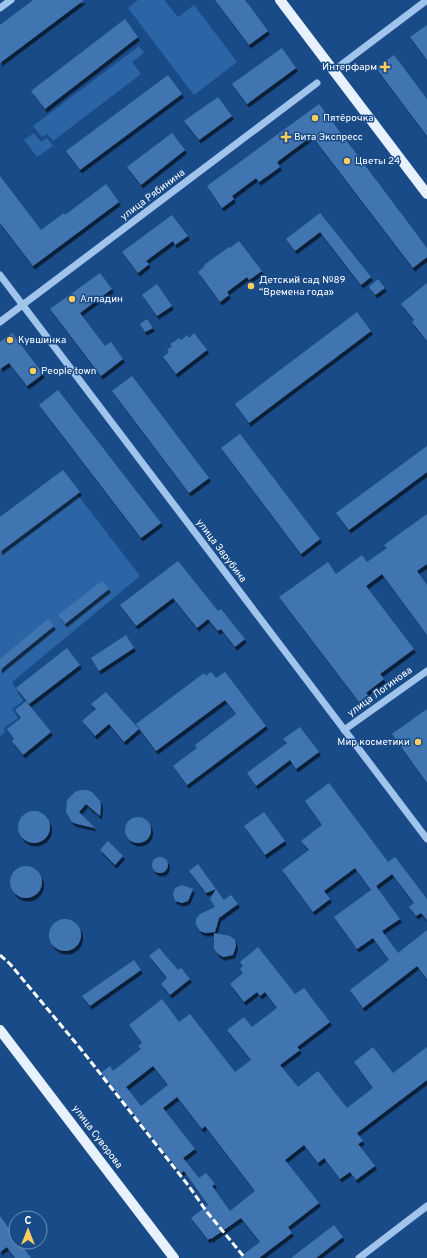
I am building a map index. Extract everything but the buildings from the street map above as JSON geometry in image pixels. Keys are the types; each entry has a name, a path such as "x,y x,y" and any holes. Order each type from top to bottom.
{"main road":[{"path":"280,0 427,194"},
{"name":"улица Суворова","path":"0,1030 174,1258"}],"street":[{"path":"0,8 10,0"},
{"path":"333,71 427,0"},
{"name":"улица Рябинина","path":"0,322 317,83"},
{"name":"улица Зарубина","path":"0,275 427,839"},
{"name":"улица Логинова","path":"344,730 427,671"},
{"path":"359,1258 427,1206"}],"shaded area":[{"path":"138,0 164,0 178,17 194,5 237,62 194,95 128,8"},
{"path":"139,46 144,53 132,62 141,74 53,141 47,134 42,137 33,126"},
{"path":"34,133 41,142 47,138 53,146 37,157 24,140"},
{"path":"77,494 140,576 12,682 23,701 12,709 18,718 4,728 5,732 0,736 0,552"}],"railway":[{"path":"0,955 10,964 80,1048 188,1185 207,1212 245,1258"}],"place":[{"name":"Интерфарм","path":"385,67"},
{"name":"Пятёрочка","path":"315,118"},
{"name":"Вита Экспресс","path":"286,137"},
{"name":"Цветы 24","path":"347,161"},
{"name":"Детский сад №89 “Времена года»","path":"251,286"},
{"name":"Алладин","path":"72,299"},
{"name":"Кувшинка","path":"10,340"},
{"name":"People town","path":"33,371"},
{"name":"Мир косметики","path":"418,742"}]}
